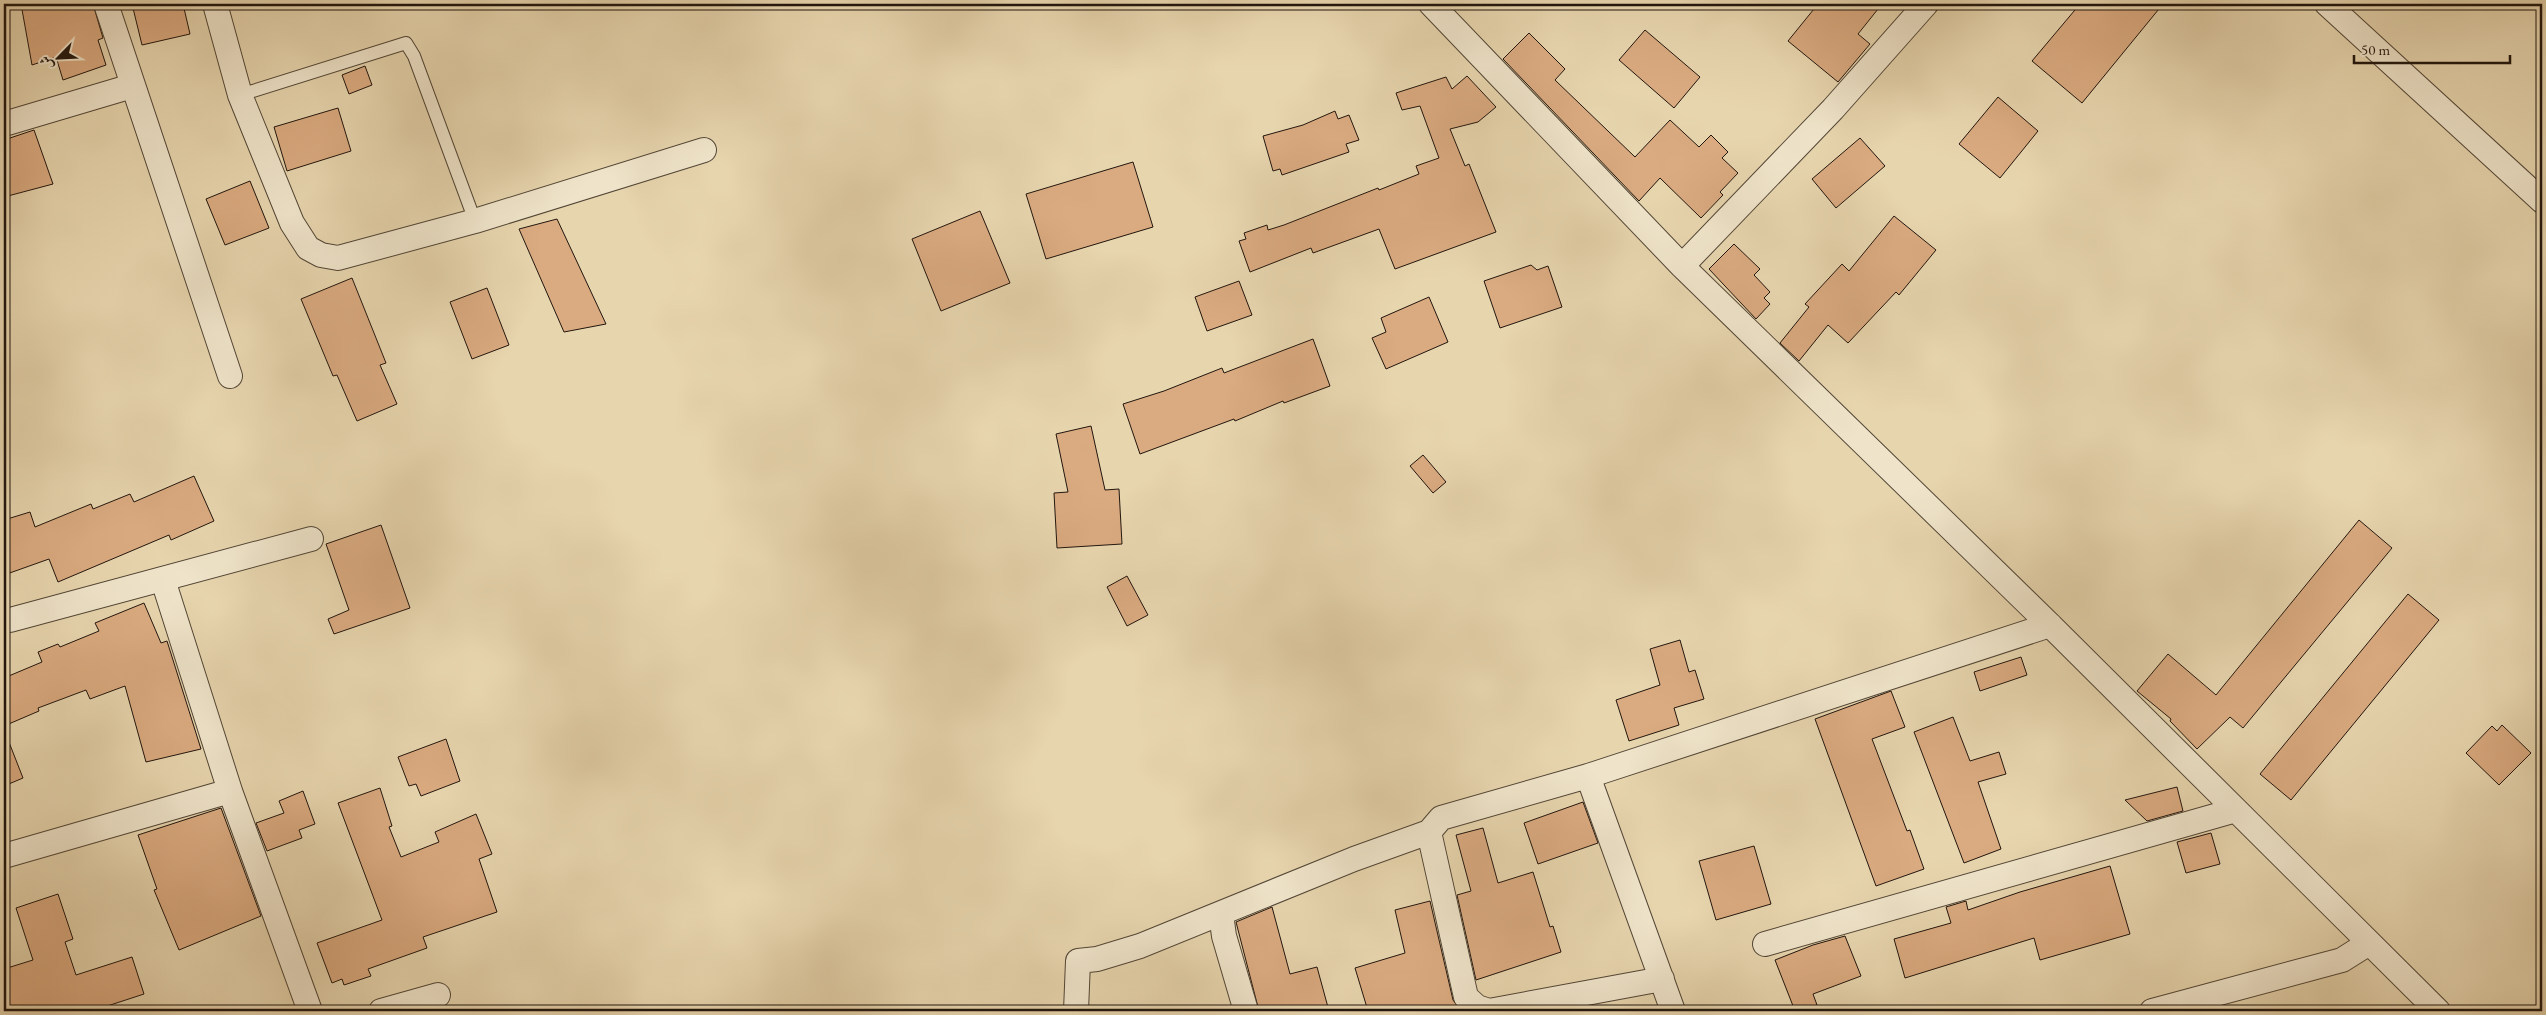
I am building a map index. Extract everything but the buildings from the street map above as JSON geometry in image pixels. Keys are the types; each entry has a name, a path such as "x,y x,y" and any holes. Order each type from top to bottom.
{"street":[{"path":"106,4 230,376"},
{"path":"215,4 240,95 292,223 308,248 321,255 338,258 475,221 704,150"},
{"path":"1431,4 1682,266 2050,625 2438,1011"},
{"path":"1682,266 1833,109 1926,4"},
{"path":"2327,4 2542,201"},
{"path":"4,124 132,86"},
{"path":"10,620 311,539"},
{"path":"163,580 230,791 310,1011"},
{"path":"1076,1011 1078,961 1097,959 1140,946 1354,859 1429,832 1440,818 1588,776 2050,625"},
{"path":"1588,776 1674,1011"},
{"path":"4,856 230,791"},
{"path":"1765,944 2236,810"},
{"path":"1429,832 1466,997 1477,1007 1489,1011 1662,980"},
{"path":"1221,914 1224,936 1246,1011"},
{"path":"2152,1011 2342,960 2369,943"},
{"path":"381,1011 438,995"}],"lane":[{"path":"240,95 406,43 414,56 475,221"}]}
